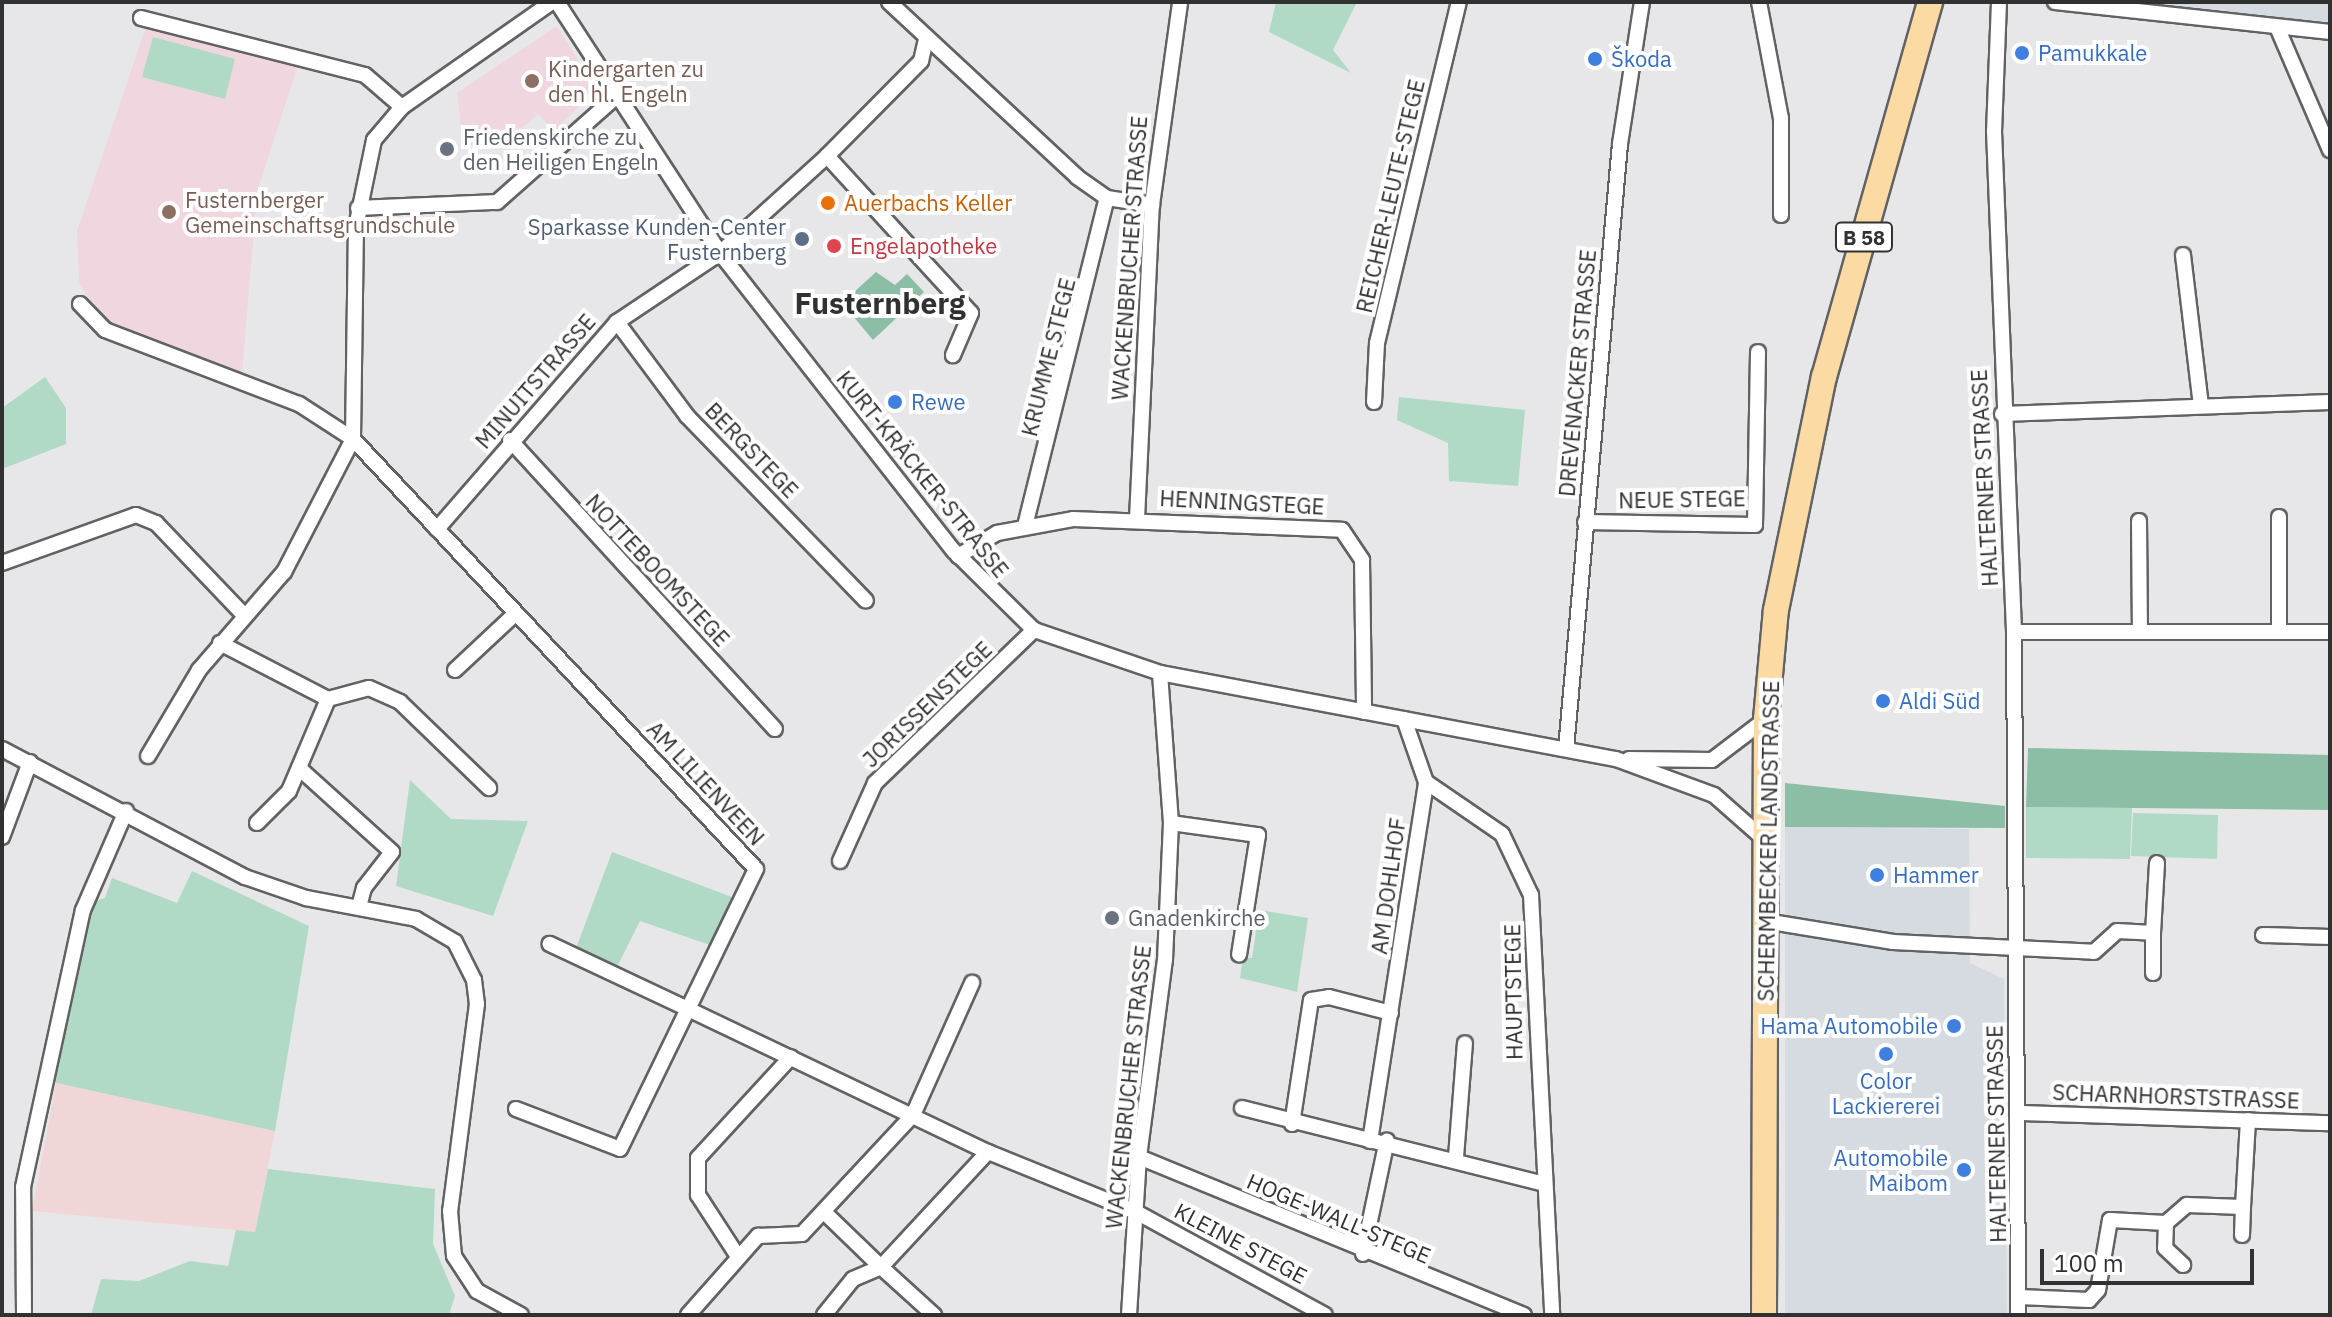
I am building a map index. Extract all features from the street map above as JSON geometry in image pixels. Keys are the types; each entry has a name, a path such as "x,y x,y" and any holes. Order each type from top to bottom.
{"main road":[{"name":"SCHERMBECKER LANDSTRASSE","path":"1764,1315 1766,719 1778,600 1824,377 1930,2"}],"street":[{"name":"KURT-KRÄCKER-STRASSE","path":"555,2 720,253 958,556 1034,630 1160,673 1616,759 1714,795 1765,840"},
{"path":"148,756 220,643 284,572 353,439 358,208 374,140 402,107 555,2"},
{"path":"889,2 926,39 1107,198 1152,205"},
{"name":"WACKENBRUCHER STRASSE","path":"1137,519 1152,205 1180,2"},
{"name":"REICHER-LEUTE-STEGE","path":"1374,402 1377,343 1459,2"},
{"name":"DREVENACKER STRASSE","path":"1566,749 1620,144 1642,2"},
{"path":"1759,2 1781,118 1781,215"},
{"name":"HALTERNER STRASSE","path":"1999,2 1994,131 2002,414 2014,632 2014,952 2021,1113 2018,1315"},
{"path":"2055,2 2330,32"},
{"path":"141,18 365,75 402,107"},
{"path":"2277,27 2330,150"},
{"name":"MINUITSTRASSE","path":"437,529 510,440 617,322 720,253 827,156 921,61 926,39"},
{"path":"358,208 497,202 618,95"},
{"path":"827,156 971,313 953,355"},
{"name":"KRUMME STEGE","path":"1025,526 1107,198"},
{"path":"2183,255 2201,405"},
{"name":"AM LILIENVEEN","path":"80,304 105,330 299,404 353,439 756,869 620,1149 516,1109"},
{"name":"BERGSTEGE","path":"617,322 687,416 866,601"},
{"name":"NEUE STEGE","path":"1585,522 1755,525 1758,352"},
{"path":"2002,414 2330,402"},
{"name":"NOTTEBOOMSTEGE","path":"510,440 775,729"},
{"path":"2,563 136,515 156,523 244,615"},
{"path":"2279,517 2279,631"},
{"name":"HENNINGSTEGE","path":"958,556 976,541 1025,526 1137,519 1282,524 1342,530 1355,541 1362,560 1364,712"},
{"path":"2139,521 2140,631"},
{"path":"455,670 516,613"},
{"name":"JORISSENSTEGE","path":"840,861 875,783 1034,630"},
{"path":"2014,632 2330,632"},
{"path":"220,643 328,699 369,688 400,702 489,788"},
{"name":"WACKENBRUCHER STRASSE","path":"1129,1315 1139,1157 1160,1018 1171,823 1160,673"},
{"path":"257,823 289,791 328,699"},
{"path":"1404,719 1426,782"},
{"name":"KURT-KRÄCKER-STRASSE","path":"1616,759 1712,760 1766,719"},
{"path":"2,749 126,811 245,877 436,928 455,942 474,980 477,1029 450,1235 468,1281 521,1315"},
{"path":"2,837 30,762"},
{"path":"299,768 392,852 364,888 359,907"},
{"name":"AM DOHLHOF","path":"1370,1141 1426,782"},
{"name":"HAUPTSTEGE","path":"1426,782 1502,834 1531,895 1540,1183 1552,1315"},
{"path":"24,1315 20,1229 29,1157 83,910 126,811"},
{"path":"1171,823 1258,835 1239,955"},
{"path":"2153,973 2157,863"},
{"path":"1765,921 2014,952 2094,952 2117,931 2153,933"},
{"path":"2263,935 2330,937"},
{"path":"550,944 988,1152 1136,1212"},
{"path":"688,1315 737,1255 758,1236 802,1234 913,1115 972,983"},
{"path":"1292,1124 1311,1000 1329,997 1391,1013"},
{"path":"1456,1157 1465,1043"},
{"path":"737,1255 698,1195 698,1158 791,1057"},
{"path":"1242,1108 1292,1124 1370,1141 1387,1140 1456,1157 1540,1183"},
{"name":"SCHARNHORSTSTRASSE","path":"2021,1113 2330,1123"},
{"path":"2242,1235 2248,1120"},
{"path":"1363,1254 1387,1140"},
{"path":"824,1315 853,1279 881,1267 988,1152"},
{"name":"HOGE-WALL-STEGE","path":"1139,1157 1363,1254 1524,1315"},
{"path":"2019,1297 2089,1300 2098,1290 2110,1220 2166,1223 2187,1205 2243,1207"},
{"path":"824,1212 934,1315"},
{"name":"KLEINE STEGE","path":"1136,1212 1325,1315"},
{"path":"2166,1223 2165,1248 2183,1265"}],"shaded area":[{"path":"2127,2 2330,2 2330,22 2188,11"},
{"name":"Fusternberger Gemeinschaftsgrundschule","path":"147,24 298,65 257,192 242,373 101,320 79,282 77,231"},
{"name":"Kindergarten zu den hl. Engeln","path":"557,26 596,89 554,131 538,114 496,150 463,144 457,93"},
{"path":"1785,827 1969,829 1970,963 2004,979 2007,1315 1785,1315"},
{"path":"56,1083 275,1131 255,1232 32,1211"}],"green space":[{"path":"1276,2 1357,2 1333,50 1351,73 1269,32"},
{"path":"153,37 235,59 225,99 142,77"},
{"path":"876,272 895,285 907,274 924,292 873,340 842,303"},
{"path":"45,377 66,408 66,444 2,469 2,408"},
{"path":"1399,397 1525,410 1518,486 1449,481 1448,443 1397,420"},
{"path":"2028,748 2330,755 2330,810 2026,807"},
{"path":"410,780 451,819 528,821 493,916 396,886"},
{"path":"1785,783 2005,806 2005,828 1785,827"},
{"path":"2026,807 2132,808 2130,859 2026,858"},
{"path":"2133,813 2218,815 2217,859 2131,856"},
{"path":"612,852 732,897 710,945 640,921 616,969 575,951"},
{"path":"192,871 309,926 275,1131 52,1082 90,903 105,898 112,878 177,903"},
{"path":"1259,910 1308,918 1297,992 1240,978 1243,958 1252,958"},
{"path":"268,1169 435,1189 433,1244 455,1296 449,1315 91,1315 101,1279 139,1281 190,1261 228,1266 236,1230 255,1232"}],"place":[{"name":"Pamukkale","path":"2022,53"},
{"name":"Škoda","path":"1595,59"},
{"name":"Kindergarten zu den hl. Engeln","path":"532,81"},
{"name":"Friedenskirche zu den Heiligen Engeln","path":"447,149"},
{"name":"Auerbachs Keller","path":"828,203"},
{"name":"Fusternberger Gemeinschaftsgrundschule","path":"169,212"},
{"name":"Sparkasse Kunden-Center Fusternberg","path":"802,239"},
{"name":"Engelapotheke","path":"834,246"},
{"name":"Rewe","path":"895,402"},
{"name":"Aldi Süd","path":"1883,701"},
{"name":"Hammer","path":"1877,875"},
{"name":"Gnadenkirche","path":"1112,918"},
{"name":"Hama Automobile","path":"1954,1026"},
{"name":"Color Lackiererei","path":"1886,1054"},
{"name":"Automobile Maibom","path":"1964,1170"}],"district":[{"name":"Fusternberg","path":"880,303"}]}
